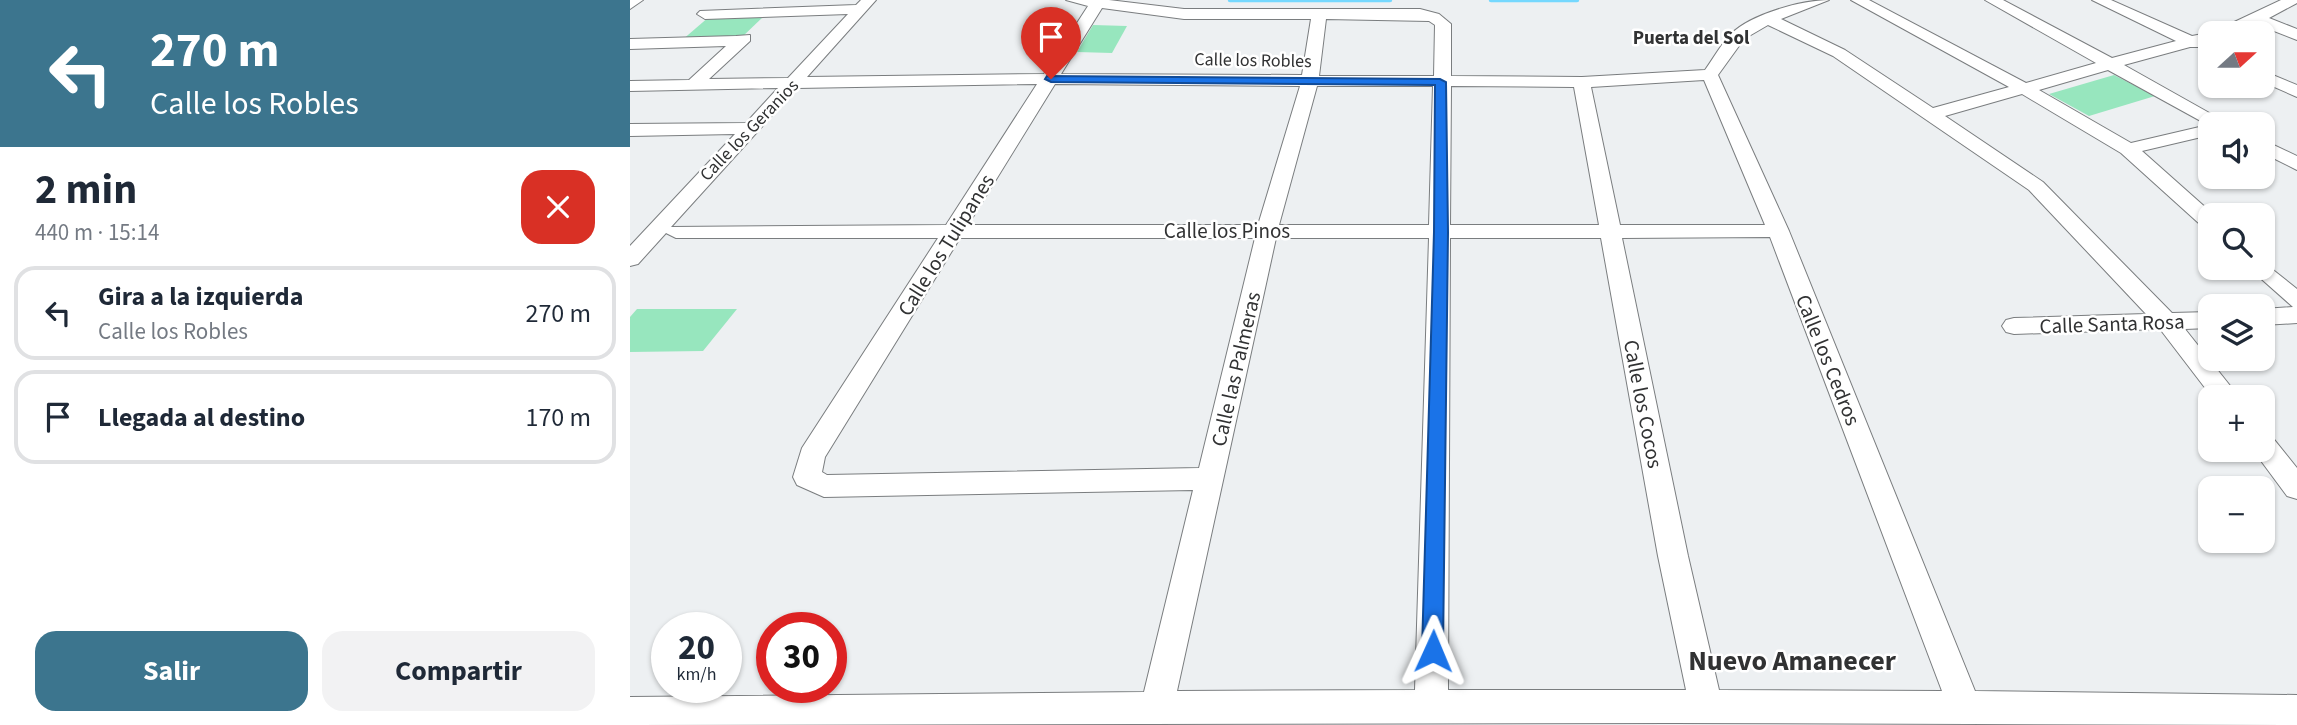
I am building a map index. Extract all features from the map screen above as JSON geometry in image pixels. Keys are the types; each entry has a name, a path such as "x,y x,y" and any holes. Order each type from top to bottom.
{"street":[{"path":"630,4 636,0"},
{"path":"671,43 721,0"},
{"path":"1073,0 1184,14 1420,14 1439,20 1445,29 1440,82 1441,232 1431,716"},
{"path":"1710,75 1738,36 1769,19 1822,0"},
{"path":"1858,0 2025,89 2128,149 2198,212"},
{"path":"1992,0 2198,112"},
{"path":"2101,0 2198,45"},
{"path":"697,21 864,5"},
{"name":"Calle los Geranios","path":"630,259 640,234 796,82 864,5"},
{"name":"Calle los Tulipanes","path":"1096,5 956,231 812,455 807,477 824,486 1211,479"},
{"path":"2251,21 2291,5"},
{"path":"693,85 772,12"},
{"name":"Calle las Palmeras","path":"1155,716 1267,231 1310,81 1319,13"},
{"path":"1769,19 1839,53 2036,186 2168,323 2217,385"},
{"path":"2256,19 2297,35"},
{"path":"630,44 741,41"},
{"path":"1933,114 2198,41"},
{"name":"Calle los Robles","path":"630,86 1051,79 1582,82 1710,75"},
{"name":"Calle los Cedros","path":"1710,75 1777,231 1969,715"},
{"name":"Calle los Cocos","path":"1582,82 1609,231 1708,716"},
{"path":"2275,82 2297,92"},
{"path":"634,133 750,128"},
{"path":"2128,149 2198,133"},
{"path":"2275,152 2297,164"},
{"name":"Calle los Pinos","path":"676,232 1777,231"},
{"path":"2273,280 2297,301"},
{"path":"2275,316 2297,315"},
{"name":"Calle Santa Rosa","path":"2014,326 2198,321"},
{"path":"2275,460 2297,488"},
{"path":"630,713 1708,716 2297,711"}],"green space":[{"path":"766,14 740,39 681,41 710,16"},
{"path":"1093,25 1127,26 1112,53 1077,52"},
{"path":"2114,75 2155,96 2089,116 2049,94"},
{"path":"637,309 737,309 703,351 630,352 630,317"}],"waterway":[{"path":"1230,0 1390,0"},
{"path":"1491,0 1577,0"}],"district":[{"name":"Puerta del Sol","path":"1691,37"},
{"name":"Nuevo Amanecer","path":"1792,660"}],"route":[{"path":"1051,79 1440,82 1441,232 1433,651"}]}
